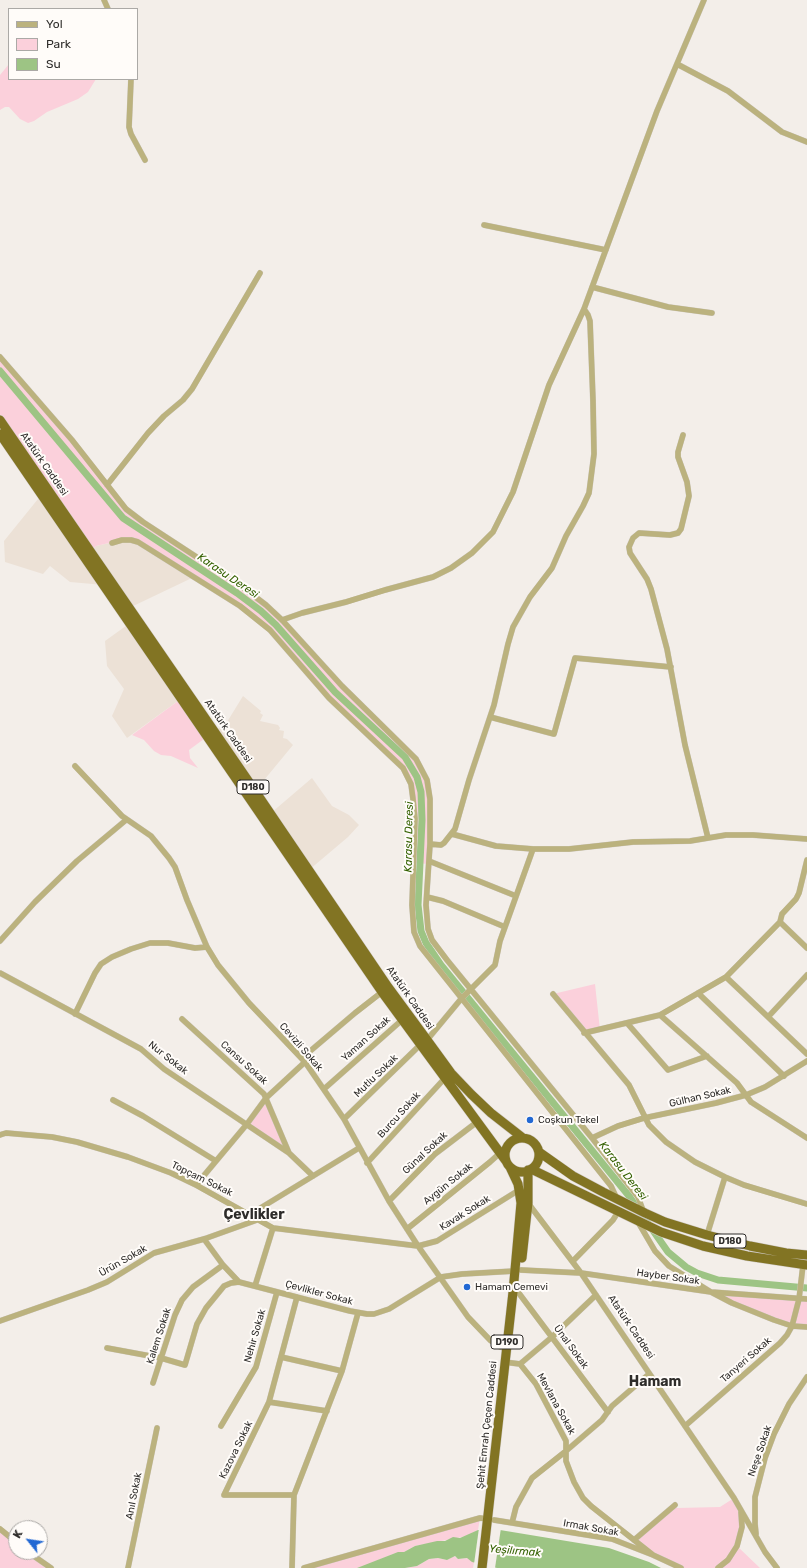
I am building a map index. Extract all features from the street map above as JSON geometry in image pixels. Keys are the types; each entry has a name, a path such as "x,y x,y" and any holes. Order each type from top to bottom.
{"highway":[{"name":"Atatürk Caddesi","path":"0,420 388,987 445,1078 508,1164"},
{"name":"Atatürk Caddesi","path":"0,434 239,780 402,1020 471,1094 502,1123 523,1138 533,1142 539,1152"},
{"path":"523,1138 512,1140 508,1145 505,1151 508,1164 518,1171 530,1170 538,1161 539,1152"},
{"name":"D180","path":"539,1152 573,1176 656,1218 707,1235 765,1249 807,1255"},
{"name":"Şehit Emrah Çeçen Caddesi","path":"484,1568 512,1363 518,1292 521,1203 519,1190 508,1164"},
{"name":"D180","path":"530,1170 568,1186 638,1222 661,1232 703,1246 762,1260 805,1265"},
{"name":"Şehit Emrah Çeçen Caddesi","path":"512,1363 506,1349 528,1203 530,1170"}],"street":[{"path":"282,620 302,613 433,577 451,568 472,553 489,538 498,526 513,492 549,386 584,309 652,124 704,0"},
{"path":"677,64 728,90 782,132 807,142"},
{"path":"130,80 129,127 131,134 145,160"},
{"path":"484,225 606,250"},
{"path":"107,485 148,433 164,416 183,400 192,389 260,273"},
{"path":"592,287 668,307 712,314"},
{"path":"430,844 441,845 452,834 455,828 490,717 508,644 514,628 530,597 556,562 566,536 583,506 591,485 594,454 590,321 584,309"},
{"path":"0,358 72,440 126,509 250,592 282,620 342,686 416,759 424,773 429,790 430,844 427,897 428,930 432,940 592,1138 638,1197 645,1213"},
{"path":"683,435 678,457 687,482 689,496 681,529 678,533 670,534 639,533 633,538 628,547 630,553 649,583 667,649 685,745 708,838"},
{"path":"112,543 122,540 138,542 240,606 270,630 329,698 403,768 411,784 413,800 412,905 414,932 420,946 607,1180 621,1201"},
{"path":"490,717 554,734 575,658 670,667"},
{"name":"Cevizli Sokak","path":"75,766 126,820 151,836 169,858 175,868 207,947 218,965 233,986 303,1060 324,1089 344,1119 389,1201 418,1246 468,1317 498,1346 506,1349"},
{"path":"0,941 35,902 77,861 126,820"},
{"path":"452,834 496,846 533,849 569,849 633,842 690,841 726,835 753,835 807,839"},
{"name":"Mutlu Sokak","path":"344,1119 423,1042 461,999 495,965 500,941 533,849"},
{"path":"584,1033 660,1015 726,977 780,922 782,914 798,896 807,860"},
{"path":"429,861 516,896"},
{"path":"427,897 443,901 505,927"},
{"path":"780,922 807,948"},
{"path":"76,1014 95,973 102,964 112,957 150,943 168,943 196,948 207,947"},
{"name":"Nur Sokak","path":"0,974 141,1049 164,1069 289,1153 313,1176"},
{"path":"768,1017 807,975"},
{"path":"726,977 807,1054"},
{"path":"196,1185 247,1124 266,1098 303,1060 355,1013 382,992"},
{"path":"698,993 784,1076"},
{"path":"553,994 584,1033 629,1085 644,1118 666,1142 695,1162 725,1177 750,1187 807,1204"},
{"path":"660,1015 737,1083 757,1106 807,1138"},
{"name":"Cansu Sokak","path":"182,1019 264,1094 289,1153"},
{"name":"Yaman Sokak","path":"324,1089 402,1020"},
{"path":"628,1023 668,1070 707,1056"},
{"name":"Gülhan Sokak","path":"592,1138 618,1126 644,1118 716,1103 746,1095 765,1087 807,1061"},
{"name":"Burcu Sokak","path":"367,1163 445,1078"},
{"path":"113,1100 143,1116 216,1161"},
{"name":"Günal Sokak","path":"389,1201 436,1154 477,1122"},
{"path":"0,1131 6,1133"},
{"name":"Topçam Sokak","path":"0,1135 6,1133 52,1137 77,1142 148,1164 196,1185 273,1228 418,1246"},
{"path":"249,1215 359,1148"},
{"name":"Aygün Sokak","path":"407,1229 500,1153"},
{"path":"707,1235 725,1177"},
{"name":"Kavak Sokak","path":"418,1246 437,1241 519,1190"},
{"name":"Atatürk Caddesi","path":"528,1203 573,1261 740,1508 765,1552 777,1568"},
{"path":"573,1261 621,1213"},
{"name":"Ürün Sokak","path":"0,1321 75,1296 94,1288 154,1253 204,1239 258,1220"},
{"path":"638,1222 655,1251 669,1266 711,1292 799,1297 807,1299"},
{"path":"255,1286 273,1228"},
{"path":"204,1239 223,1265 240,1282"},
{"name":"Kalem Sokak","path":"153,1384 175,1315 182,1300 193,1287 223,1265"},
{"name":"Tanyeri Sokak","path":"685,1426 780,1343 792,1326 805,1265"},
{"name":"Hayber Sokak","path":"441,1277 518,1270 581,1273 711,1292 756,1313 792,1326 807,1327"},
{"name":"Çevlikler Sokak","path":"240,1282 358,1313 374,1314 384,1311 441,1277"},
{"path":"107,1348 161,1358 185,1365 197,1324 206,1308 224,1286 231,1283 240,1282"},
{"name":"Nehir Sokak","path":"221,1426 256,1367 277,1292"},
{"name":"Ünal Sokak","path":"518,1292 608,1412"},
{"path":"512,1363 552,1337 596,1295"},
{"name":"Kazova Sokak","path":"294,1495 224,1495 269,1402 297,1297"},
{"path":"292,1568 294,1495 342,1371 358,1313"},
{"path":"281,1357 342,1371"},
{"name":"Mevlana Sokak","path":"512,1363 536,1384 566,1441 566,1461 576,1487 583,1498 590,1506 653,1554"},
{"path":"512,1523 516,1507 532,1478 602,1420 612,1406 650,1374"},
{"name":"Neşe Sokak","path":"757,1538 755,1524 755,1497 765,1458 774,1434 789,1404 807,1377"},
{"path":"269,1402 326,1410"},
{"name":"Anıl Sokak","path":"128,1568 157,1428"},
{"path":"634,1540 675,1505"},
{"path":"718,1568 733,1554 739,1541 742,1527 740,1508"},
{"name":"Irmak Sokak","path":"304,1568 480,1518 612,1539 653,1554 681,1568"},
{"path":"0,1529 8,1536"},
{"path":"40,1560 51,1568"}],"shaded area":[{"path":"42,494 104,585 70,582 50,566 43,574 5,562 4,541"},
{"path":"122,540 131,540 194,577 129,608 90,551 96,546"},
{"path":"130,623 182,698 127,738 112,716 124,689 107,666 105,641"},
{"path":"243,696 261,711 260,713 263,715 260,721 278,725 280,728 279,730 284,731 283,738 287,739 293,745 255,791 215,731 227,722"},
{"path":"312,778 332,806 349,815 359,825 348,837 309,870 271,813"}],"green space":[{"path":"8,65 8,80 95,80 88,92 78,99 47,112 34,121 28,123 20,119 9,107 5,107 0,110 0,75"},
{"path":"0,357 126,509 266,605 342,686 411,752 429,791 429,864 413,863 415,819 407,773 329,698 270,630 255,617 143,545 122,540 96,546 90,551 0,420"},
{"path":"182,698 208,736 189,750 190,758 198,768 171,756 161,755 154,751 144,740 132,735"},
{"path":"595,984 600,1030 584,1033 553,994"},
{"path":"266,1098 289,1153 247,1124"},
{"path":"711,1292 807,1299 807,1327 792,1326"},
{"path":"734,1498 742,1517 737,1546 760,1568 681,1568 653,1555 634,1540 674,1505 677,1508 720,1507"},
{"path":"480,1518 478,1530 467,1536 415,1546 404,1552 393,1554 365,1566 357,1568 304,1568"},
{"path":"0,1529 8,1536 8,1560 40,1560 51,1568 0,1568"},
{"path":"454,1556 458,1559 468,1558 474,1562 473,1568 405,1568 417,1566 429,1559 438,1558 447,1560"}],"water":[{"name":"Yeşilırmak","path":"478,1530 500,1530 609,1548 649,1562 661,1568 497,1568 472,1562 467,1558 458,1559 455,1556 447,1560 438,1558 429,1559 417,1566 405,1568 357,1568 398,1552 404,1552 415,1546 437,1541 445,1541 453,1537 460,1538"}],"pier":[{"path":"479,1528 501,1528 495,1568 488,1568 474,1564"}],"waterway":[{"name":"Karasu Deresi","path":"0,371 123,518 237,593 261,611 276,625 335,692 405,757 417,777 421,792 422,820 418,905 421,931 426,943 441,965 629,1196 668,1252 686,1267 697,1273 718,1280 807,1288"}],"place":[{"name":"Coşkun Tekel","path":"530,1120"},
{"name":"Hamam Cemevi","path":"467,1287"}],"district":[{"name":"Çevlikler","path":"254,1215"},
{"name":"Hamam","path":"655,1382"}]}
